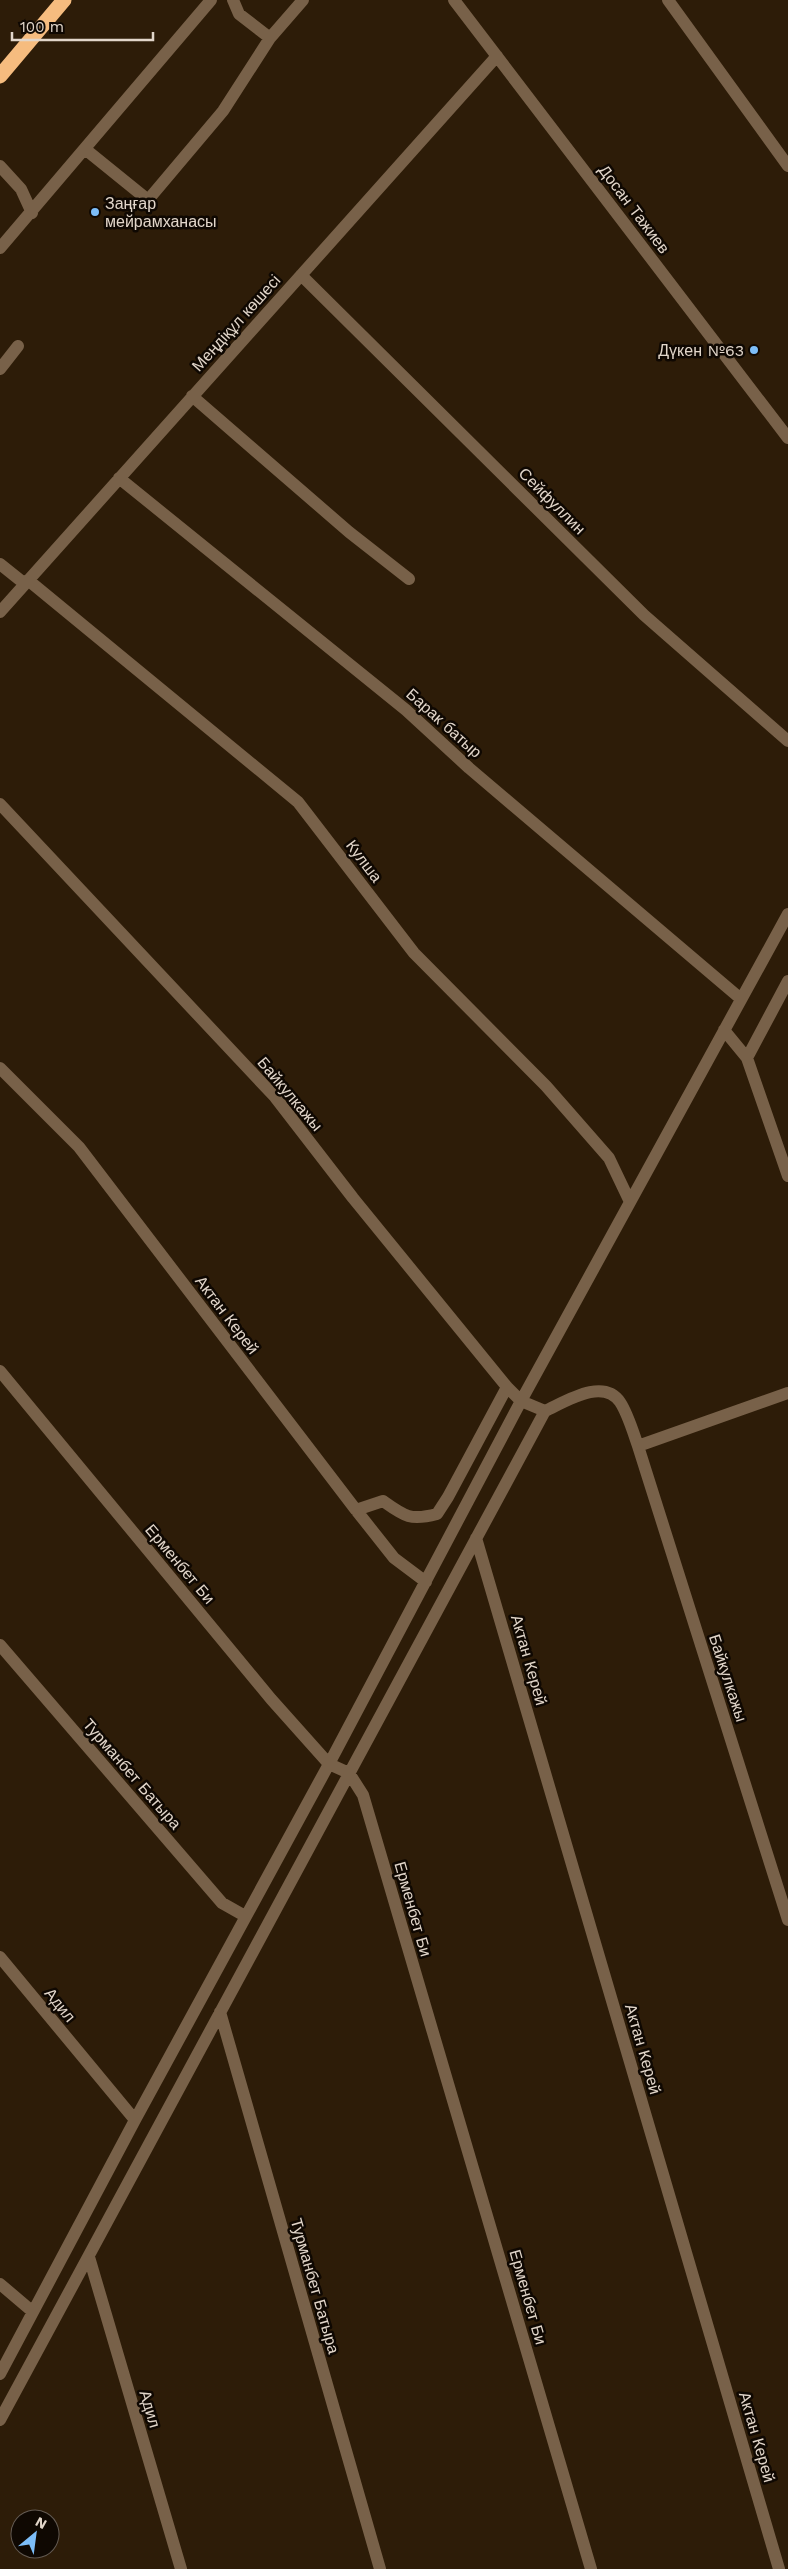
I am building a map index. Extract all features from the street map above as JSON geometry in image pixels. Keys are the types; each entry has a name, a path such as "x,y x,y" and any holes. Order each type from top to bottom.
{"highway":[{"path":"0,76 64,0"}],"street":[{"path":"0,248 32,213 211,0"},
{"path":"233,0 239,14 270,38"},
{"path":"85,149 148,200 222,111 270,38 302,0"},
{"name":"Досан Тажиев","path":"454,0 788,438"},
{"path":"668,0 788,166"},
{"name":"Меңдіқұл көшесі","path":"0,612 496,56"},
{"path":"0,166 21,189 32,213"},
{"name":"Сейфуллин","path":"301,275 644,615 788,741"},
{"path":"0,369 18,346"},
{"path":"192,396 349,532 410,580"},
{"name":"Барак батыр","path":"119,478 406,710 476,774 742,999"},
{"name":"Кулша","path":"0,564 27,582 298,802 414,954 546,1086 609,1158 630,1202"},
{"name":"Байкулкажы","path":"0,804 275,1098 506,1387 521,1401 545,1411 591,1392 601,1390 610,1393 620,1401 638,1446 788,1920"},
{"path":"0,2374 134,2120 329,1764 521,1401 788,914"},
{"path":"747,1058 788,981"},
{"path":"724,1030 747,1058 788,1176"},
{"name":"Актан Керей","path":"0,1068 79,1147 394,1558 426,1582"},
{"name":"Ерменбет Би","path":"0,1372 271,1699 329,1764 349,1773 362,1795 591,2569"},
{"path":"356,1510 383,1501 402,1516 421,1518 437,1514 448,1497 506,1387"},
{"path":"638,1446 788,1393"},
{"path":"0,2420 545,1411"},
{"name":"Актан Керей","path":"476,1538 779,2569"},
{"name":"Турманбет Батыра","path":"0,1645 222,1903 245,1916"},
{"name":"Адил","path":"0,1957 134,2120"},
{"name":"Турманбет Батыра","path":"220,2012 380,2569"},
{"name":"Адил","path":"88,2257 181,2569"},
{"path":"0,2284 33,2312"}],"place":[{"name":"Заңғар мейрамханасы","path":"95,212"},
{"name":"Дүкен №63","path":"754,350"}]}
